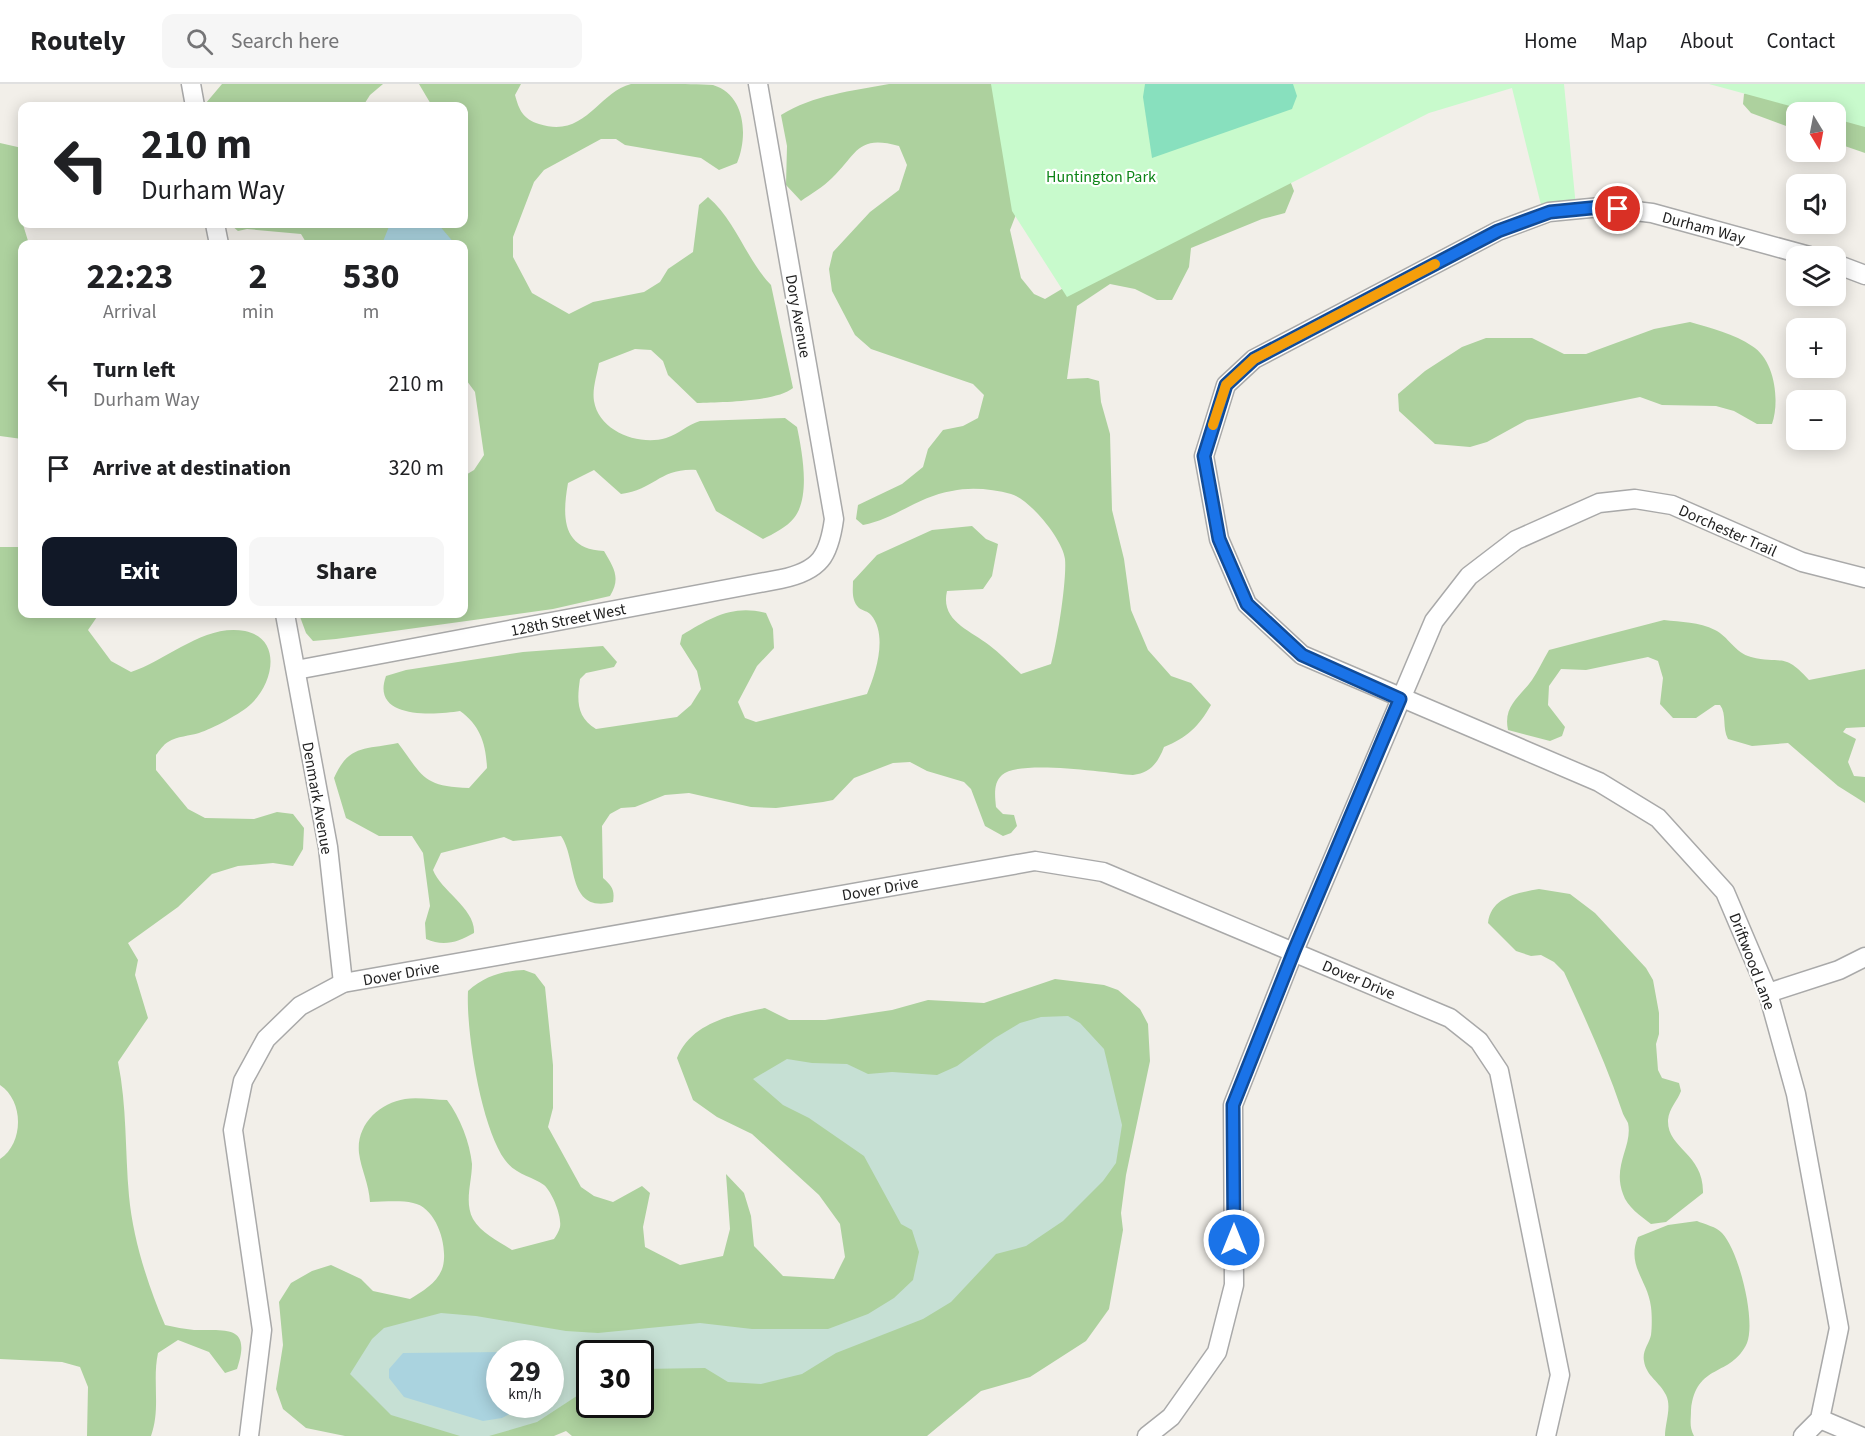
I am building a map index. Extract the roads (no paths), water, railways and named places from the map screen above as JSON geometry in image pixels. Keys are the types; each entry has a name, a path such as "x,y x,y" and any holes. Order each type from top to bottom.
{"street":[{"path":"191,84 194,102"},
{"name":"Dory Avenue","path":"758,84 834,519 830,547"},
{"name":"Durham Way","path":"1400,699 1302,655 1247,604 1219,539 1204,456 1226,385 1254,359 1498,231 1550,212 1601,207 1652,213 1786,250"},
{"path":"1846,268 1865,275"},
{"name":"Dorchester Trail","path":"1147,1436 1171,1417 1217,1352 1234,1285 1233,1105 1294,951 1434,621 1469,576 1516,540 1599,503 1635,499 1672,505 1802,562 1865,578"},
{"name":"128th Street West","path":"296,670 792,577 816,565 830,547"},
{"name":"Denmark Avenue","path":"286,618 327,847 343,983"},
{"name":"Driftwood Lane","path":"1400,699 1599,782 1658,818 1725,892 1768,993 1796,1095 1839,1328 1820,1419"},
{"name":"Dover Drive","path":"249,1436 261,1330 233,1130 243,1081 266,1039 300,1006 343,983 1035,861 1103,872 1450,1018 1479,1041 1499,1071 1560,1375 1546,1436"},
{"path":"1768,993 1839,970 1865,957"},
{"path":"1803,1436 1820,1419 1860,1436"}],"water":[{"path":"388,228 441,228 452,240 384,240"},
{"path":"486,1352 486,1418 502,1418 483,1421 404,1397 389,1378 389,1369 403,1353"}],"park label":[{"name":"Huntington Park","path":"1101,176"}]}
